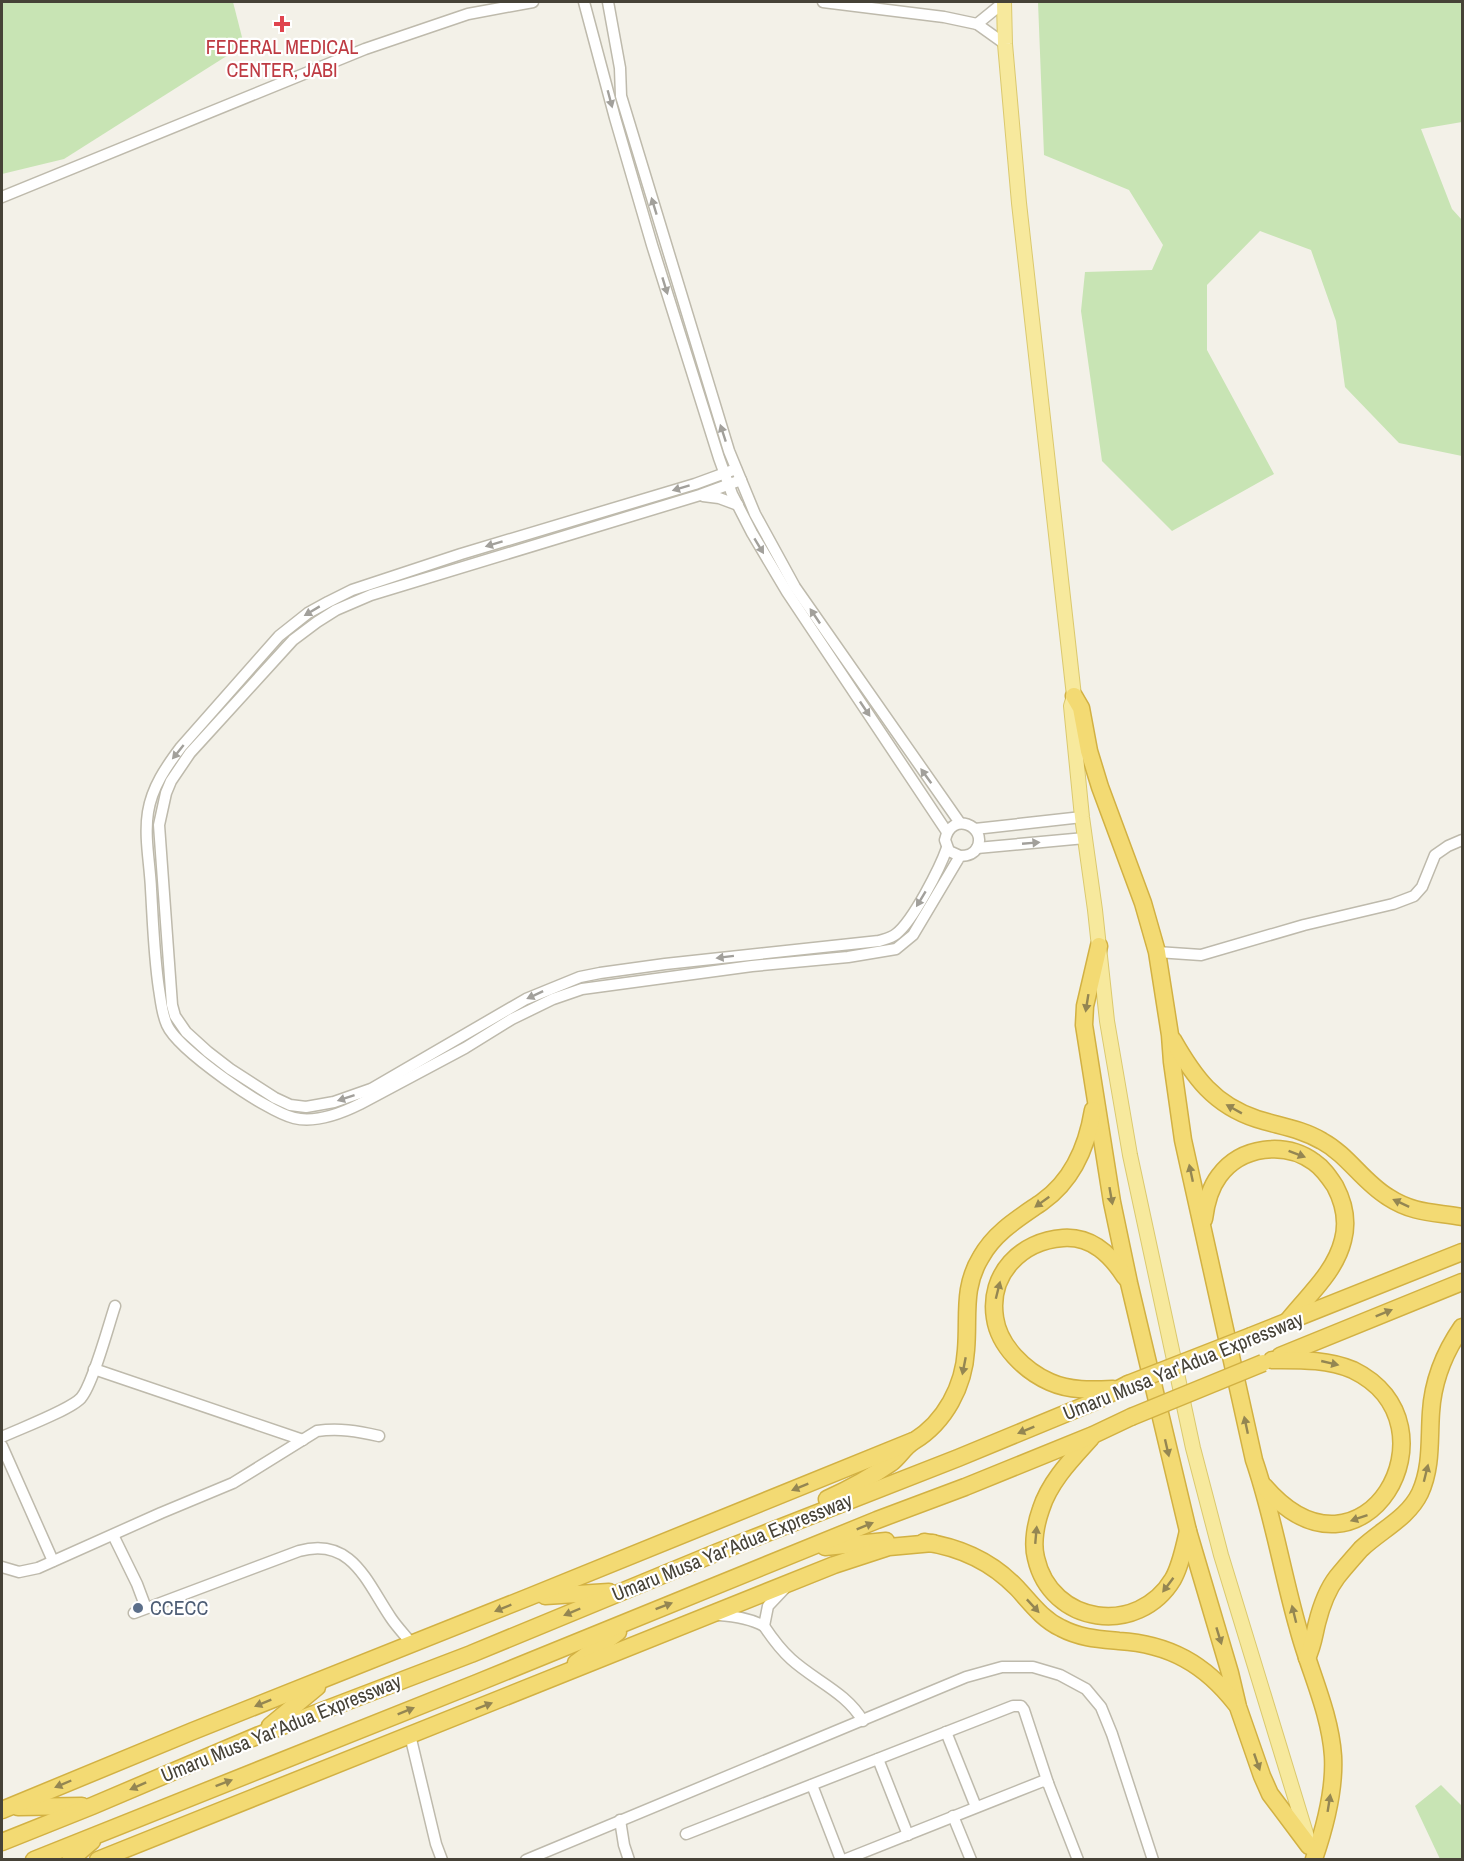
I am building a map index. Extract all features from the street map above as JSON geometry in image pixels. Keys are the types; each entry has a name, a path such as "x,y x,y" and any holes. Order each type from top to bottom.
{"highway":[{"path":"1074,696 1081,708 1089,751 1100,787 1143,903 1157,952 1184,1140 1254,1460 1298,1629 1332,1739 1333,1775 1327,1815 1312,1855"},
{"path":"1099,946 1085,1006 1084,1025 1112,1202 1129,1283 1188,1531 1239,1707 1270,1794 1312,1855"},
{"path":"1170,1035 1194,1075 1230,1107 1243,1114 1322,1140 1388,1197 1405,1206 1439,1215 1461,1216"},
{"path":"792,1523 810,1508 890,1464 913,1441 931,1429 942,1415 960,1381 966,1350 967,1296 981,1256 1000,1233 1053,1194 1071,1172 1087,1139 1095,1097"},
{"path":"1203,1228 1213,1185 1230,1164 1241,1157 1266,1149 1288,1150 1314,1161 1324,1170 1342,1203 1345,1215 1343,1240 1325,1276 1286,1323"},
{"path":"1123,1386 1085,1390 1069,1388 1050,1382 1033,1372 1006,1346 995,1319 995,1305 1002,1275 1011,1261 1022,1251 1037,1243 1052,1239 1070,1238 1097,1246 1119,1266 1129,1283"},
{"name":"Umaru Musa Yar'Adua Expressway","path":"2,1842 259,1735 471,1654 621,1591 1043,1423 1096,1401 1123,1386 1462,1252"},
{"name":"Umaru Musa Yar'Adua Expressway","path":"34,1860 1093,1435 1131,1417 1462,1282"},
{"path":"1307,1658 1313,1646 1321,1610 1335,1580 1362,1548 1413,1505 1420,1493 1429,1463 1433,1386 1444,1357 1462,1327"},
{"path":"1262,1484 1275,1499 1300,1517 1321,1522 1343,1523 1364,1518 1383,1503 1401,1477 1408,1449 1406,1432 1397,1406 1390,1396 1364,1375 1352,1369 1320,1361 1268,1362"},
{"path":"1093,1435 1061,1472 1042,1507 1037,1523 1035,1557 1042,1577 1052,1591 1064,1603 1093,1615 1109,1617 1135,1612 1154,1601 1172,1581 1181,1561 1188,1531"},
{"name":"Umaru Musa Yar'Adua Expressway","path":"4,1809 913,1441"},
{"path":"809,1548 896,1541 933,1543 972,1555 990,1564 1010,1581 1047,1620 1067,1631 1091,1639 1137,1643 1172,1651 1188,1660 1219,1684 1239,1707"},
{"path":"98,1860 834,1565 889,1547 933,1543"},
{"path":"529,1597 621,1591"},
{"path":"559,1676 639,1616"},
{"path":"259,1735 329,1676"},
{"path":"276,1763 359,1755"},
{"path":"4,1809 92,1806"},
{"path":"70,1860 104,1832"}],"main road":[{"path":"1004,2 1005,44 1024,246 1074,696 1071,706 1082,817 1107,1021 1130,1155 1193,1448 1221,1555 1312,1855"}],"street":[{"path":"2,198 365,50 468,14 533,2"},
{"path":"584,2 652,245 729,485 752,533 787,592 947,832"},
{"path":"608,2 620,68 621,96 712,398 736,469 755,513 795,587 960,824"},
{"path":"823,2 944,16 977,24 1005,44"},
{"path":"977,24 1004,2"},
{"path":"594,43 614,39"},
{"path":"603,73 620,68"},
{"path":"705,480 715,471 719,458"},
{"path":"736,469 352,590 308,613 279,636 166,767 148,811 147,827 157,974 163,1013 168,1028 191,1053 271,1108 296,1119 322,1117 344,1112 360,1104 465,1048 512,1019 567,993 591,986 848,957 896,949 908,940 919,925 960,856"},
{"path":"741,480 700,495 371,595 343,606 317,622 288,645 190,753 166,793 159,825 168,973 175,1016 186,1032 208,1052 275,1098 298,1107 334,1102 371,1089 526,999 580,977 665,964 879,941 902,928 933,879 947,848"},
{"path":"700,495 719,498 738,505"},
{"path":"886,740 896,733"},
{"path":"1082,817 975,829 960,824 953,826 947,832 945,840 952,854 960,856 971,854 977,848 1085,838"},
{"path":"975,829 978,836 977,848"},
{"path":"1157,952 1201,955 1304,925 1393,904 1414,896 1422,887 1436,855 1462,840"},
{"path":"847,944 848,957"},
{"path":"752,954 753,966"},
{"path":"665,964 666,977"},
{"path":"319,1105 322,1117"},
{"path":"2,1437 64,1409 78,1400 86,1390 115,1306"},
{"path":"94,1369 303,1440"},
{"path":"2,1567 27,1571 38,1568 233,1483 317,1431 348,1429 379,1436"},
{"path":"2,1446 53,1561"},
{"path":"113,1535 146,1608"},
{"path":"134,1613 313,1547 334,1551 350,1560 364,1576 392,1620 412,1644"},
{"path":"764,1626 768,1606 789,1583"},
{"path":"711,1615 733,1616 756,1621 764,1626 777,1645 791,1659 850,1702 863,1721"},
{"path":"526,1860 966,1677 1002,1667 1033,1666 1060,1675 1086,1689 1101,1707 1153,1860"},
{"path":"686,1834 946,1732 1014,1706 1020,1706 1024,1710 1048,1783 1078,1860"},
{"path":"946,1732 976,1807"},
{"path":"410,1735 436,1844 442,1860"},
{"path":"878,1759 908,1835"},
{"path":"812,1785 842,1860 1037,1782 1048,1783"},
{"path":"953,1816 971,1860"},
{"path":"620,1820 629,1860"}],"green space":[{"path":"2,2 233,2 244,45 64,159 2,174"},
{"path":"1038,2 1462,2 1462,122 1421,129 1452,209 1462,220 1462,456 1399,443 1345,387 1336,321 1311,250 1260,231 1207,285 1207,350 1274,474 1172,531 1102,461 1081,311 1085,272 1152,270 1163,245 1129,190 1044,155"},
{"path":"1441,1785 1462,1806 1462,1859 1440,1859 1415,1806"}],"place":[{"name":"FEDERAL MEDICAL CENTER, JABI","path":"282,24"},
{"name":"CCECC","path":"138,1608"}]}
